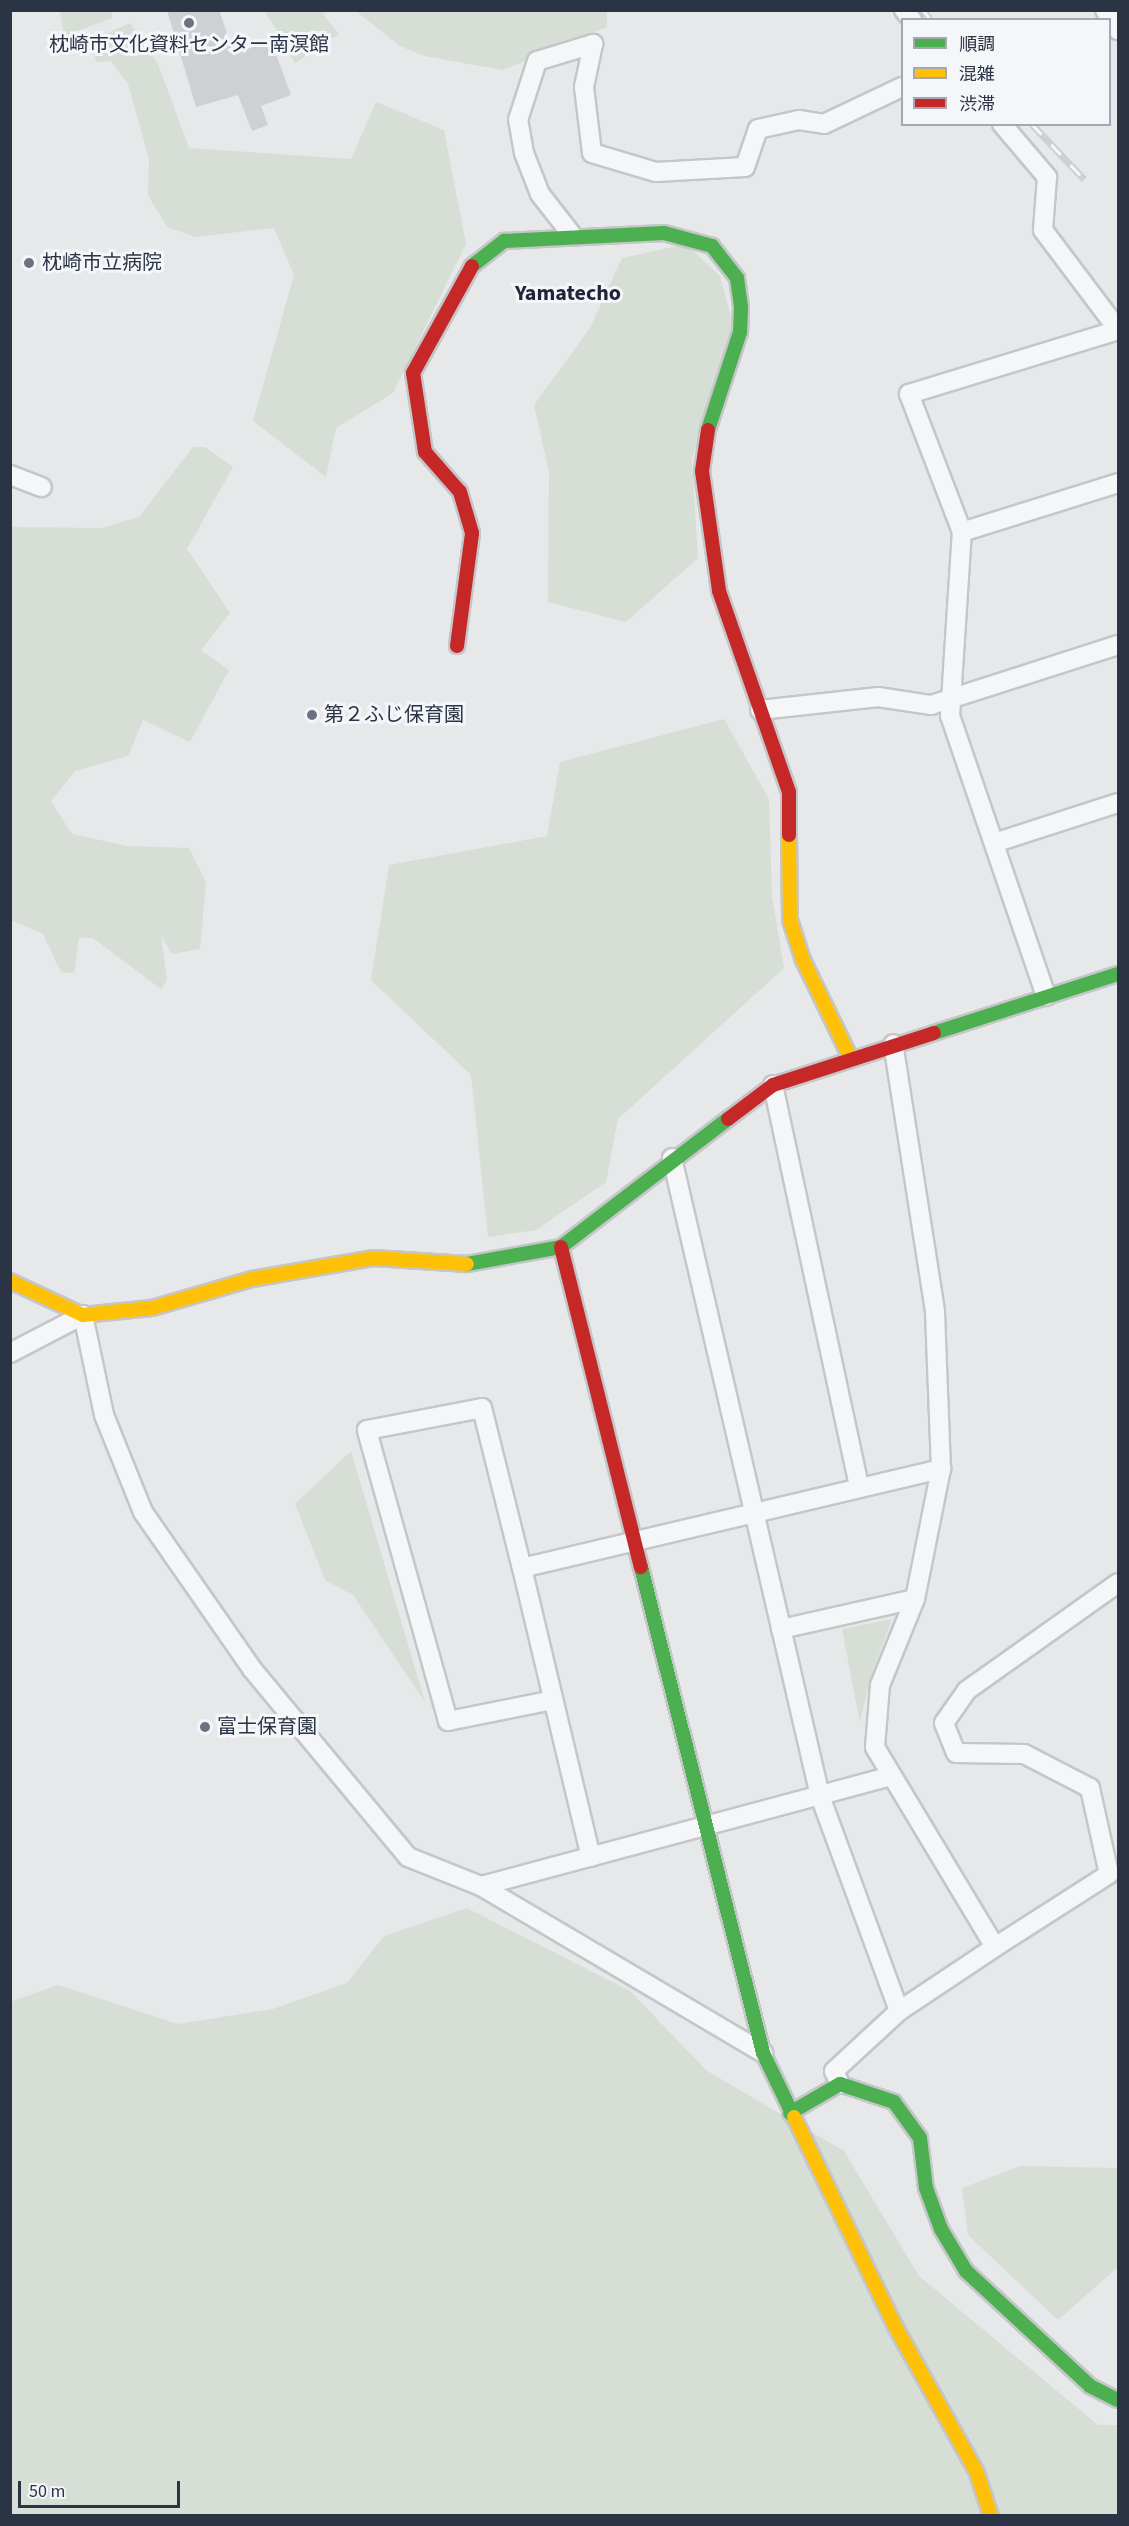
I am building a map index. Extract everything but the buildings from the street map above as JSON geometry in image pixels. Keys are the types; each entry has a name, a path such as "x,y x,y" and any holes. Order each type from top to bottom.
{"street":[{"path":"572,235 540,194 524,153 518,120 537,61 593,44 584,87 592,153 656,172 745,167 758,129 799,120 824,124 901,88"},
{"path":"1004,126 1047,177 1043,230 1117,328 909,394 962,532 947,701 1046,996"},
{"path":"457,646 472,532 460,492 425,452 413,373 456,288 481,254 504,241 572,235 690,236 712,246 737,278 740,332 706,436 702,471 719,591 789,792 790,920 802,958 850,1057"},
{"path":"10,475 42,487"},
{"path":"962,532 1119,483"},
{"path":"760,710 878,697 931,705 1119,645"},
{"path":"994,843 1119,803"},
{"path":"10,1353 83,1315 152,1308 252,1279 374,1258 481,1265 561,1247 672,1158 773,1085 850,1057 1119,974"},
{"path":"892,1044 934,1311 941,1469 915,1599 880,1685 875,1747 995,1947"},
{"path":"773,1085 859,1486"},
{"path":"672,1158 820,1796 899,2011"},
{"path":"561,1247 633,1542 763,2053 790,2113 895,2326 977,2474 992,2516"},
{"path":"10,1281 83,1315"},
{"path":"83,1315 104,1415 143,1512 245,1659 408,1857 481,1886 763,2053"},
{"path":"553,1700 448,1721 367,1430 482,1408 522,1568 591,1857"},
{"path":"522,1568 859,1486 941,1469"},
{"path":"1119,1583 966,1691 945,1723 956,1753 1024,1754 1090,1788 1108,1874 899,2011 834,2071 840,2084 894,2102 920,2138 926,2188 940,2229 966,2271 1037,2341 1090,2386 1119,2400"},
{"path":"781,1629 915,1599"},
{"path":"481,1886 591,1857 704,1822 820,1796 892,1776"},
{"path":"790,2113 840,2084"}],"shaded area":[{"path":"60,11 112,11 112,18 64,36"},
{"path":"265,11 328,11 323,14 339,34 295,63"},
{"path":"356,11 607,11 607,27 503,70 424,56 400,46"},
{"path":"130,23 158,64 189,148 351,159 376,102 444,130 466,244 393,393 336,428 326,477 253,421 294,275 274,228 196,237 167,227 148,195 149,159 128,84 111,61 96,62 92,40"},
{"path":"686,244 720,276 734,328 692,459 698,558 626,622 548,602 549,472 534,405 590,328 622,258"},
{"path":"193,447 205,447 233,467 187,549 230,613 201,650 229,670 190,742 143,720 128,756 75,771 51,801 72,834 127,846 189,848 206,882 200,949 172,954 161,936 167,980 161,989 93,938 79,938 74,973 61,972 43,934 11,920 11,527 101,528 139,517"},
{"path":"724,719 769,799 772,896 784,968 618,1119 606,1182 536,1230 488,1237 471,1075 371,980 389,865 547,836 560,762"},
{"path":"351,1451 425,1702 353,1595 325,1580 295,1504"},
{"path":"892,1619 871,1675 860,1723 842,1629"},
{"path":"467,1908 630,1991 707,2071 844,2151 919,2276 1098,2425 1118,2425 1118,2515 11,2515 10,2002 58,1985 178,2024 273,2009 347,1983 384,1936"},
{"path":"1021,2166 1118,2168 1118,2267 1058,2320 968,2235 962,2188"}],"railway":[{"path":"923,10 929,18"},
{"path":"1034,126 1084,179"}],"traffic: fast":[{"path":"472,266 504,241 664,233 712,246 737,278 741,307 740,332 708,430"},
{"path":"934,1033 1118,974"},
{"path":"467,1264 561,1247 728,1119"},
{"path":"641,1567 763,2053 794,2117"},
{"path":"790,2113 840,2084 894,2102 920,2138 926,2188 941,2229 966,2271 1090,2386 1118,2400"}],"traffic: slow":[{"path":"789,835 790,920 802,958 850,1057"},
{"path":"10,1281 83,1315 152,1308 252,1279 374,1258 467,1264"},
{"path":"794,2117 895,2326 977,2473 991,2516"}],"traffic: jam":[{"path":"457,646 472,533 460,492 425,452 413,373 472,266"},
{"path":"708,430 702,471 719,591 789,792 789,835"},
{"path":"728,1119 773,1085 934,1033"},
{"path":"561,1247 641,1567"}],"place":[{"name":"枕崎市文化資料センター南溟館","path":"189,23"},
{"name":"枕崎市立病院","path":"29,263"},
{"name":"第２ふじ保育園","path":"312,715"},
{"name":"富士保育園","path":"205,1727"}],"district":[{"name":"Yamatecho","path":"568,294"}]}
